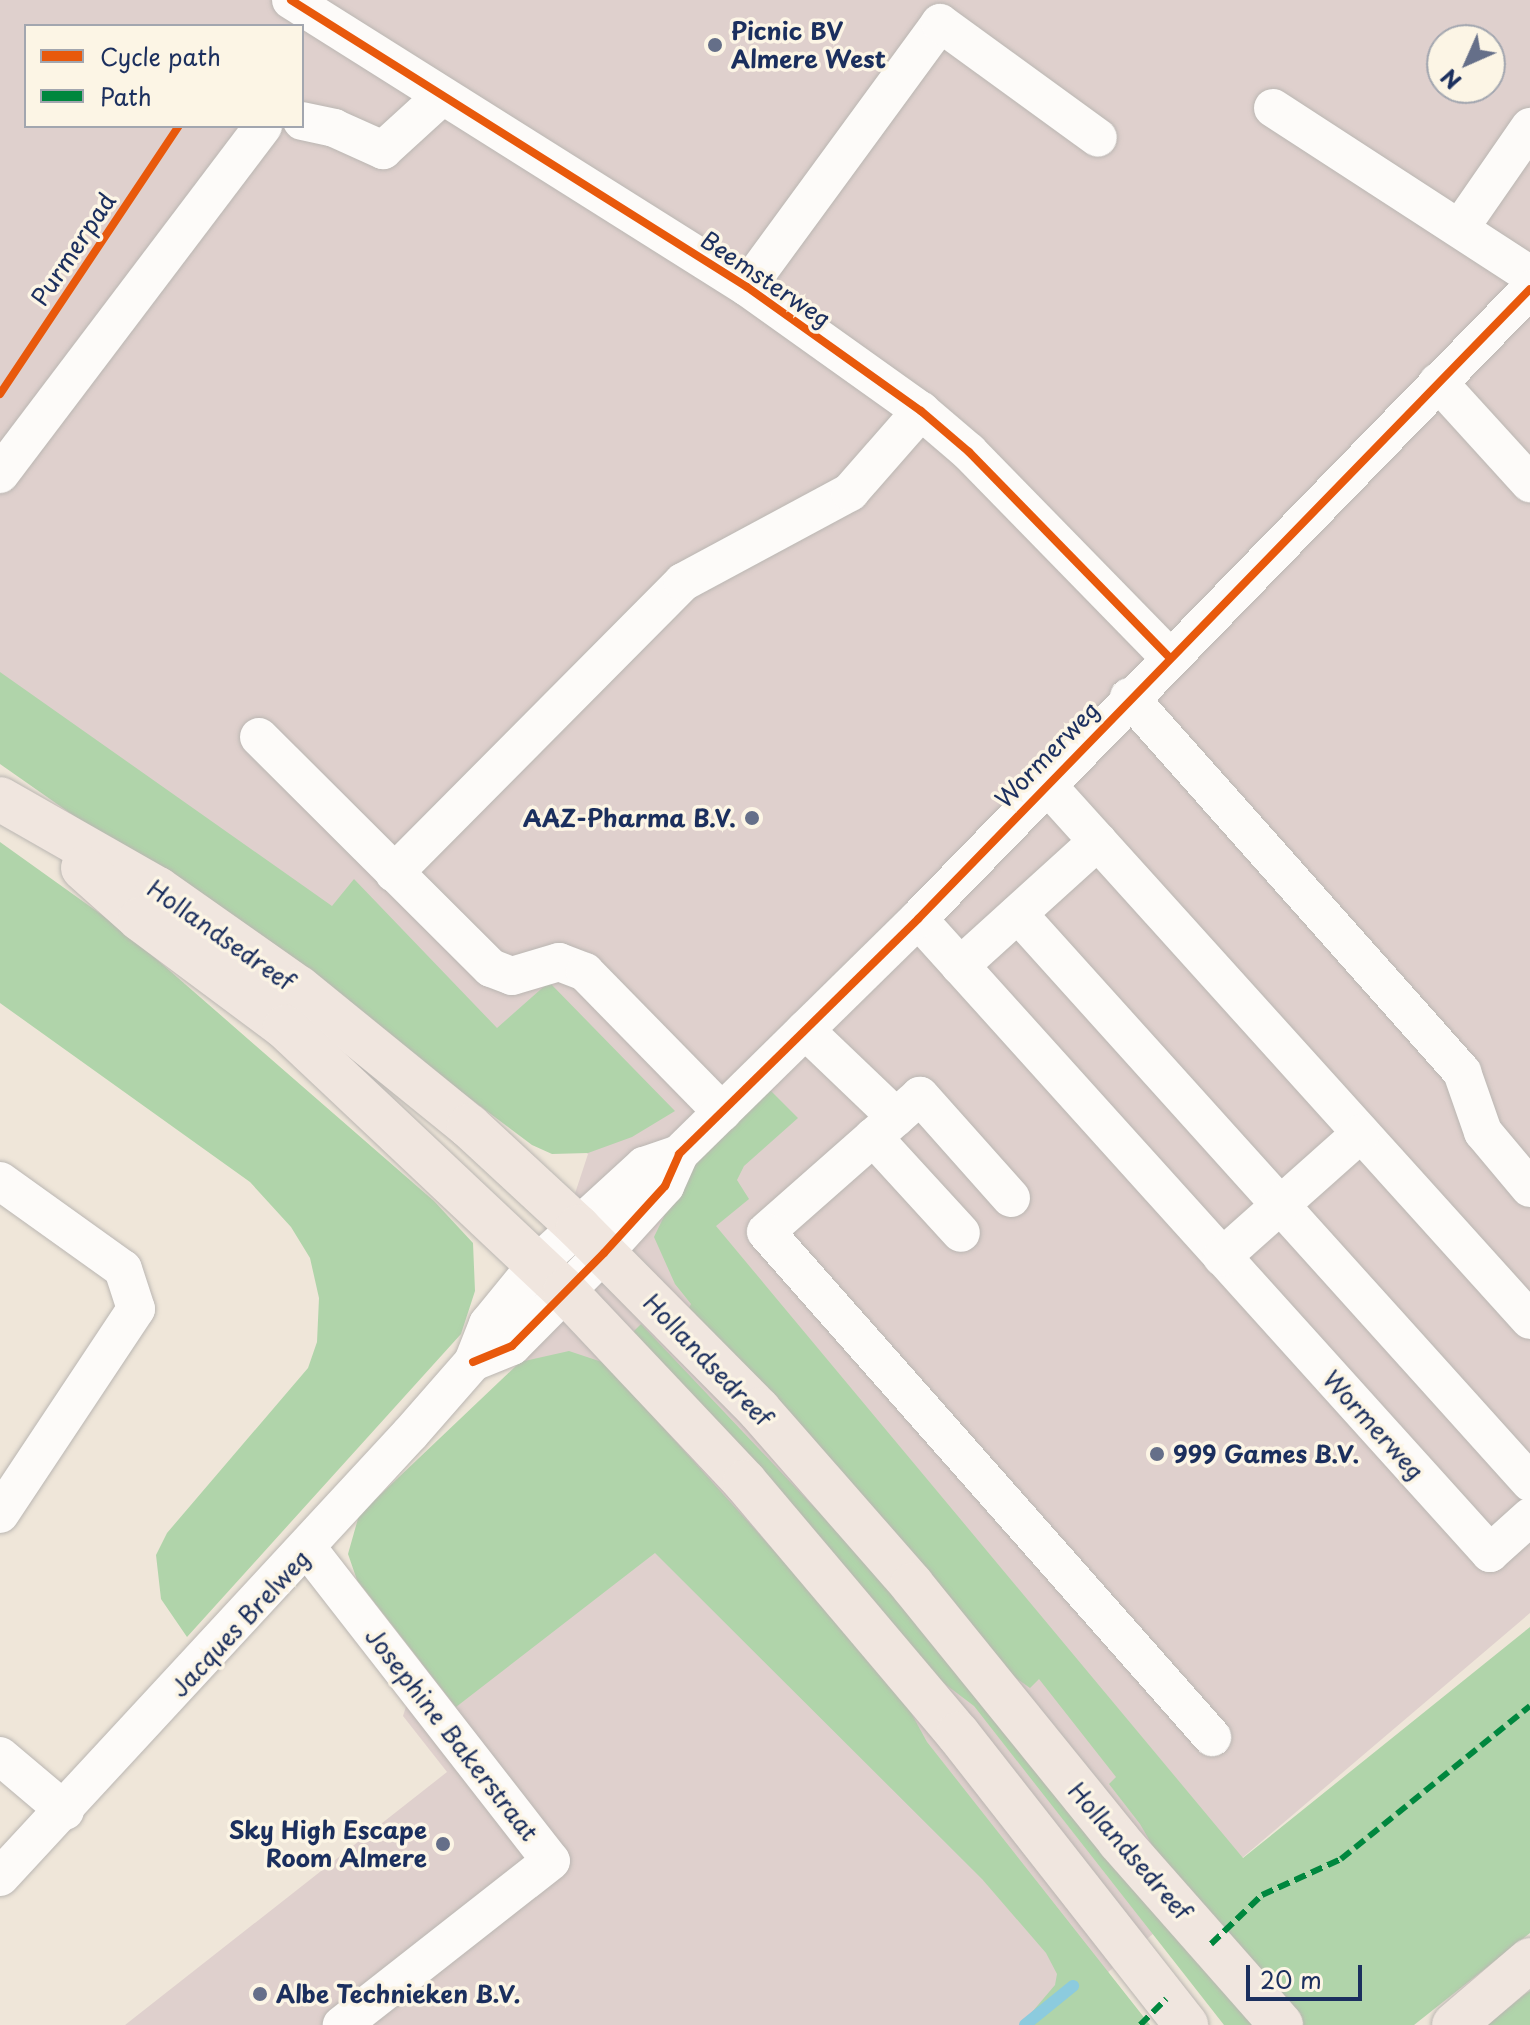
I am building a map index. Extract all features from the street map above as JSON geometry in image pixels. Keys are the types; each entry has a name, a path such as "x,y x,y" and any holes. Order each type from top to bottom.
{"main road":[{"name":"Hollandsedreef","path":"12,807 158,889 299,988 469,1126 591,1240 759,1410 840,1503 1119,1841 1281,2025"},
{"name":"Hollandsedreef","path":"12,807 140,919 285,1027 551,1277 745,1482 958,1734 1186,2025"},
{"path":"1454,2025 1530,1960"}],"street":[{"name":"Beemsterweg","path":"291,0 747,287 921,411 969,452 1168,656"},
{"path":"747,287 940,23 1098,138"},
{"path":"304,121 334,128 383,150 441,97"},
{"path":"1273,108 1530,275"},
{"path":"1460,228 1530,127"},
{"path":"0,474 261,128"},
{"name":"Wormerweg","path":"551,1277 591,1240 665,1186 679,1154 918,919 1168,656 1530,289"},
{"path":"1438,382 1530,483"},
{"path":"394,873 683,582 850,492 921,411"},
{"path":"1129,697 1462,1072 1483,1132 1530,1188"},
{"path":"259,737 394,873 501,974 523,974 559,962 585,972 722,1112"},
{"name":"Wormerweg","path":"1046,784 1530,1320"},
{"path":"960,966 1098,841"},
{"path":"1018,914 1530,1482"},
{"name":"Wormerweg","path":"918,919 1490,1553 1530,1517"},
{"path":"805,1030 885,1127 961,1233"},
{"path":"1011,1198 920,1096 766,1232 1212,1737"},
{"path":"1222,1257 1361,1133"},
{"path":"0,1181 123,1269 136,1309 0,1514"},
{"name":"Jacques Brelweg","path":"0,1877 308,1549 473,1362 488,1324 551,1277"},
{"name":"Josephine Bakerstraat","path":"308,1549 551,1861 342,2025"},
{"path":"0,1756 65,1811"}],"shaded area":[{"path":"0,0 1530,0 1530,1613 1046,2025 125,2025 447,1772 403,1716 588,1154 0,748"}],"green space":[{"path":"0,672 332,906 354,879 497,1028 549,982 675,1111 632,1137 588,1153 552,1154 532,1145 371,1024 0,764"},
{"path":"0,842 123,930 434,1201 473,1243 475,1291 461,1334 187,1637 161,1599 156,1555 167,1533 308,1368 317,1342 319,1298 310,1258 291,1227 250,1182 0,1003"},
{"path":"770,1090 798,1118 744,1166 737,1180 749,1199 716,1226 1243,1858 1530,1627 1530,1933 1414,2025 1299,2025 1173,1881 1140,1824 1109,1784 1116,1777 1039,1679 1030,1688 995,1663 688,1310 691,1304 675,1284 654,1237 686,1171"},
{"path":"641,1324 811,1504 885,1573 1261,2025 1224,2025 974,1706 904,1653 627,1338"},
{"path":"569,1351 605,1363 897,1687 927,1742 1150,2025 1021,2025 1055,1985 1057,1974 1046,1953 982,1879 655,1553 456,1707 357,1580 348,1554 359,1515 520,1362"},
{"path":"1530,1991 1530,2025 1487,2025 1525,1994"}],"waterway":[{"path":"1025,2025 1073,1986"}],"marked path":[{"path":"1211,1944 1262,1895 1341,1859 1530,1706"},
{"path":"1140,2025 1166,1999"}],"cycle path":[{"path":"291,0 747,287 921,411 969,452 1168,656"},
{"name":"Purmerpad","path":"0,394 178,128"},
{"path":"473,1362 512,1346 604,1253 665,1186 679,1154 918,919 1530,289"}],"place":[{"name":"Picnic BV Almere West","path":"715,45"},
{"name":"AAZ-Pharma B.V.","path":"752,818"},
{"name":"999 Games B.V.","path":"1157,1454"},
{"name":"Sky High Escape Room Almere","path":"443,1844"},
{"name":"Albe Technieken B.V.","path":"260,1994"}]}
